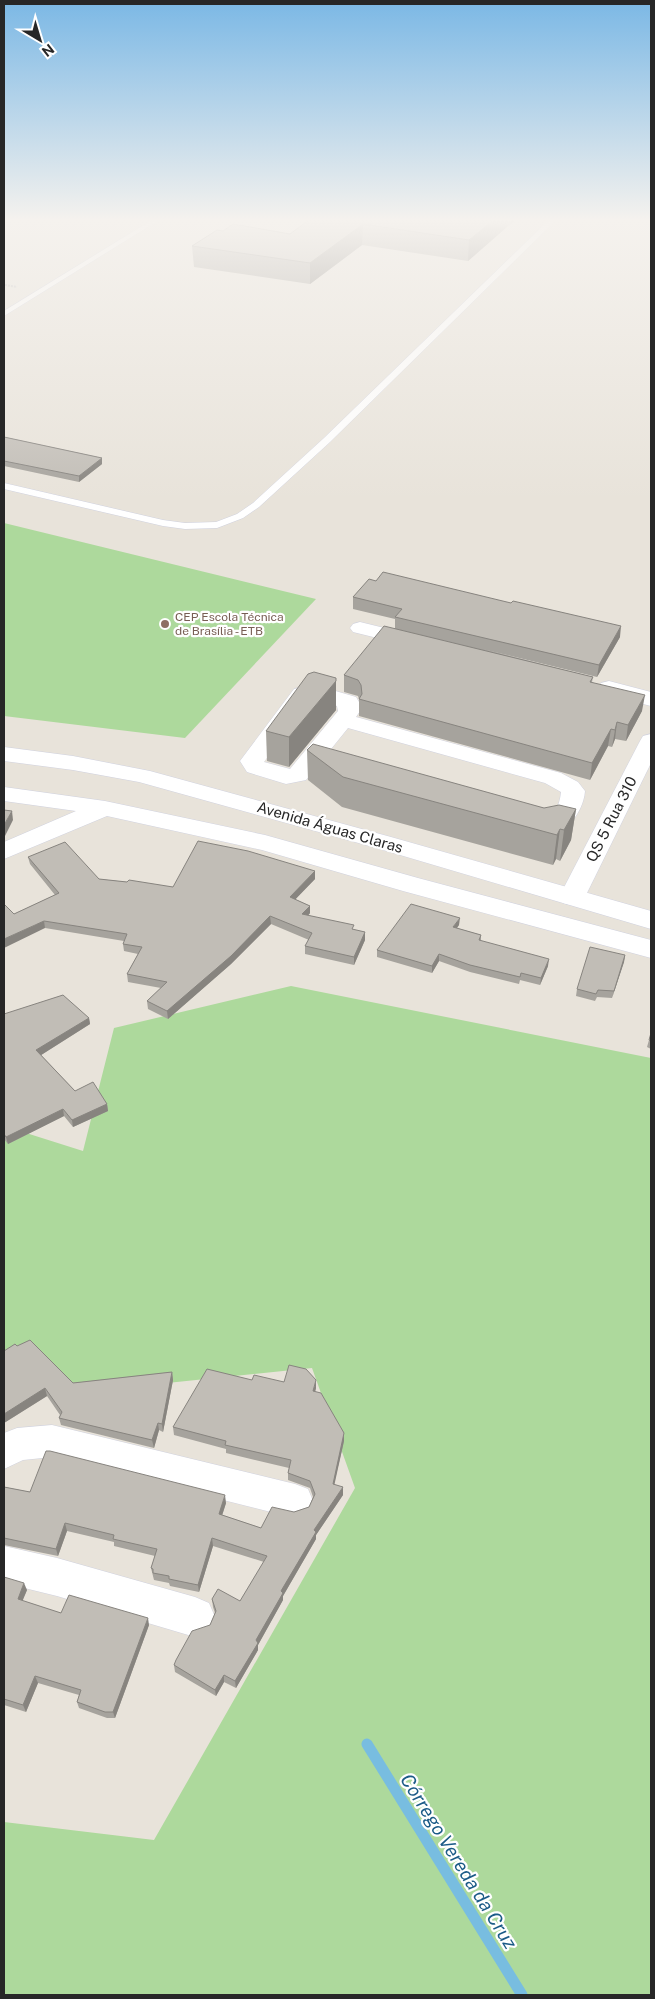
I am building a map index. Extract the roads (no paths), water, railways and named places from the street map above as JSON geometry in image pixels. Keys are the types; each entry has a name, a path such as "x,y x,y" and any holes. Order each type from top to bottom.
{"street":[{"path":"360,628 436,646"},
{"path":"589,683 651,699"},
{"path":"305,692 315,692 348,702 350,705 349,711 343,720 317,765 298,775 290,777 259,770 252,764 252,761 305,692"},
{"path":"343,720 552,778 570,787 573,791 570,808 556,823 541,830 522,824"},
{"name":"QS 5 Rua 310","path":"572,897 651,742"},
{"name":"Avenida Águas Claras","path":"4,754 113,770 238,801 651,920"},
{"path":"4,794 105,808 265,843 412,886 651,949"},
{"path":"208,832 238,801"},
{"path":"60,827 68,803"},
{"path":"4,851 105,808"},
{"path":"570,808 611,819"},
{"path":"4,1452 17,1444 52,1442 295,1501"},
{"path":"4,1564 57,1577 195,1617"}],"lane":[{"path":"4,486 170,524 217,525 240,516 256,505 327,440 457,313"}],"waterway":[{"name":"Córrego Vereda da Cruz","path":"367,1744 522,1995"}],"place":[{"name":"CEP Escola Técnica de Brasília - ETB","path":"165,624"}]}
